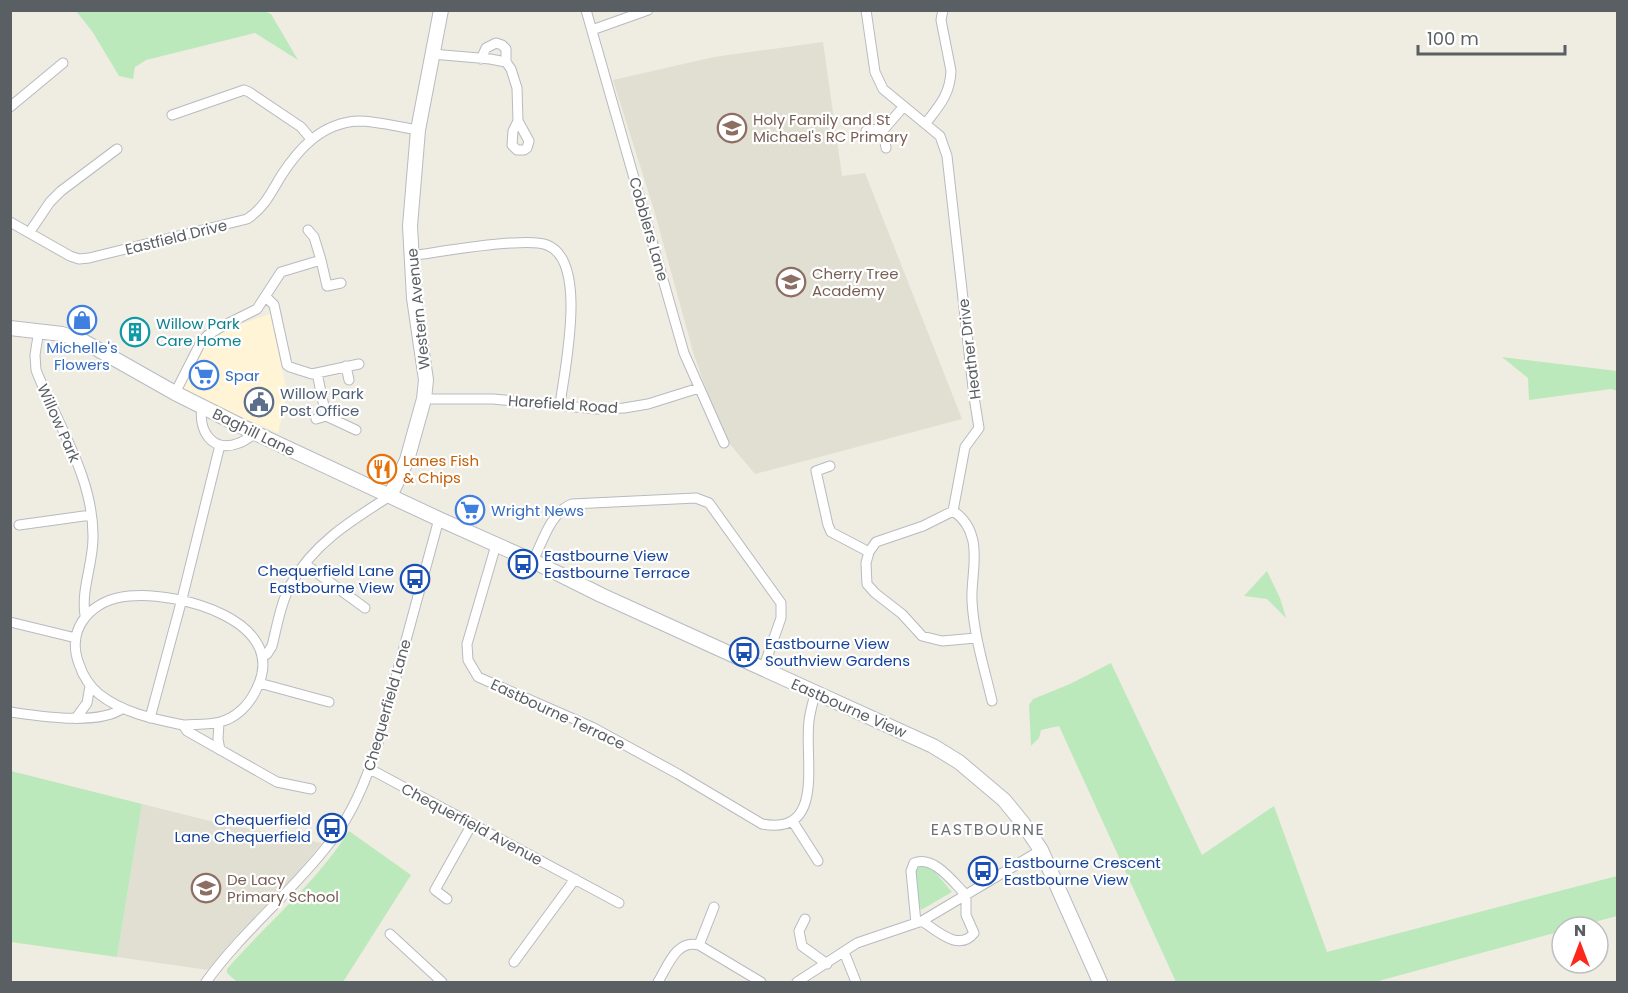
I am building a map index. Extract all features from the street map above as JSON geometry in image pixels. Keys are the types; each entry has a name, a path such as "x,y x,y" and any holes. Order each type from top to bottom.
{"street":[{"name":"Western Avenue","path":"390,496 407,460 424,399 426,380 414,298 411,256 412,183 418,130 441,10"},
{"name":"Cobblers Lane","path":"586,10 684,353 723,443"},
{"path":"592,30 648,10"},
{"name":"Heather Drive","path":"866,10 875,72 883,89 940,136 947,156 974,397 979,422 977,432 965,447 953,511"},
{"path":"926,123 947,94 951,77 941,20 943,10"},
{"path":"481,58 486,48 496,43 506,49 506,62 511,69 517,88 518,121"},
{"path":"432,54 506,62"},
{"path":"10,107 63,63"},
{"path":"172,115 244,90 301,127 310,138"},
{"path":"866,131 883,128 904,106"},
{"name":"Eastfield Drive","path":"10,222 70,256 79,259 89,258 247,219 265,204 295,155 310,138 342,124 358,121 418,130"},
{"path":"883,128 886,148"},
{"path":"29,233 50,202 61,191 117,149"},
{"path":"308,230 314,237 327,286 341,283"},
{"path":"411,256 473,245 521,243 547,245 558,251 569,274 571,320 560,405"},
{"path":"175,393 201,342 208,335 257,309 281,272 321,260"},
{"path":"266,297 274,305 287,365 312,374 358,364"},
{"name":"Baghill Lane","path":"10,328 39,330 83,340 201,407 496,545"},
{"name":"Willow Park","path":"39,330 35,355 36,370 85,481 91,515 93,538 83,602 85,615 76,638"},
{"path":"346,366 349,380"},
{"path":"317,373 326,416"},
{"name":"Harefield Road","path":"424,399 493,399 597,409 624,408 648,404 699,388"},
{"path":"201,407 202,428 211,440 229,446 239,444 255,433"},
{"path":"316,418 326,416 356,430"},
{"path":"150,718 220,444"},
{"path":"804,474 830,466"},
{"path":"816,471 831,532 869,552"},
{"path":"262,657 272,646 291,584 305,564 321,545 345,525 390,496"},
{"path":"533,561 555,516 572,504 696,498 704,500 709,503 781,603 781,618 763,669"},
{"path":"976,638 942,641 922,636 902,614 875,593 867,584 866,563 869,552 876,543 953,511 963,517 973,538 972,594 976,638 992,701"},
{"path":"19,525 91,515"},
{"name":"Chequerfield Lane","path":"206,982 244,935 295,885 329,845 351,810 370,769 439,519"},
{"name":"Eastbourne View","path":"496,545 933,746 959,762 1004,800 1041,850 1101,982"},
{"name":"Eastbourne Terrace","path":"496,545 467,644 468,660 478,677 592,727 762,824 778,827 793,822"},
{"path":"305,564 365,608"},
{"path":"10,622 76,638 76,657 90,686 123,708 150,718 183,725 219,723 243,709 259,683 264,663 256,642 247,631 232,620 197,603 157,595 128,596 99,605 85,615"},
{"path":"259,683 328,702"},
{"path":"76,718 87,703 90,686"},
{"path":"815,693 809,721 809,789 801,813 793,822 818,861"},
{"path":"10,712 76,718 111,715 123,708"},
{"path":"219,723 220,750"},
{"path":"183,725 187,731 277,782 311,789"},
{"name":"Chequerfield Avenue","path":"370,769 619,903"},
{"path":"447,899 435,890 472,824"},
{"path":"797,982 857,943 919,922 1041,850"},
{"path":"920,860 932,862 966,895 966,915 974,933 967,940 955,941 919,922 911,871 914,862 920,860"},
{"path":"514,962 575,879"},
{"path":"699,945 714,907"},
{"path":"800,924 802,946 827,964"},
{"path":"390,934 442,982"},
{"path":"658,982 678,949 691,943 699,945 761,982"},
{"path":"844,952 856,982"}],"shaded area":[{"name":"Cherry Tree Academy","path":"823,42 842,176 865,173 962,419 755,474 723,436 694,355 654,210 613,80 714,57"},
{"path":"270,314 287,392 278,433 181,390 206,343 224,330"},
{"name":"De Lacy Primary School","path":"142,804 214,822 322,843 287,885 237,935 208,970 117,957"}],"green space":[{"path":"76,11 264,11 271,14 298,60 255,33 146,60 135,67 133,79 119,76 92,31"},
{"path":"1502,357 1617,371 1617,391 1611,389 1529,400 1528,378"},
{"path":"1267,571 1280,598 1286,618 1267,599 1244,596"},
{"path":"1111,663 1202,855 1274,806 1327,952 1617,876 1617,916 1610,918 1610,915 1550,915 1550,934 1375,982 1176,982 1059,726 1041,730 1039,738 1031,746 1029,705 1033,699 1070,684"},
{"path":"11,771 142,804 117,957 11,942"},
{"path":"349,831 411,875 343,982 237,982 227,973 227,969 322,868"},
{"path":"918,864 930,866 952,892 921,910 916,887"}],"place":[{"name":"Holy Family and St Michael's RC Primary","path":"732,128"},
{"name":"Cherry Tree Academy","path":"791,282"},
{"name":"Michelle's Flowers","path":"82,320"},
{"name":"Willow Park Care Home","path":"135,332"},
{"name":"Spar","path":"204,375"},
{"name":"Willow Park Post Office","path":"259,402"},
{"name":"Lanes Fish & Chips","path":"382,469"},
{"name":"Wright News","path":"470,510"},
{"name":"Eastbourne View Eastbourne Terrace","path":"523,564"},
{"name":"Chequerfield Lane Eastbourne View","path":"415,579"},
{"name":"Eastbourne View Southview Gardens","path":"744,652"},
{"name":"Chequerfield Lane Chequerfield","path":"332,828"},
{"name":"Eastbourne Crescent Eastbourne View","path":"983,871"},
{"name":"De Lacy Primary School","path":"206,888"}],"district":[{"name":"EASTBOURNE","path":"988,829"}]}
